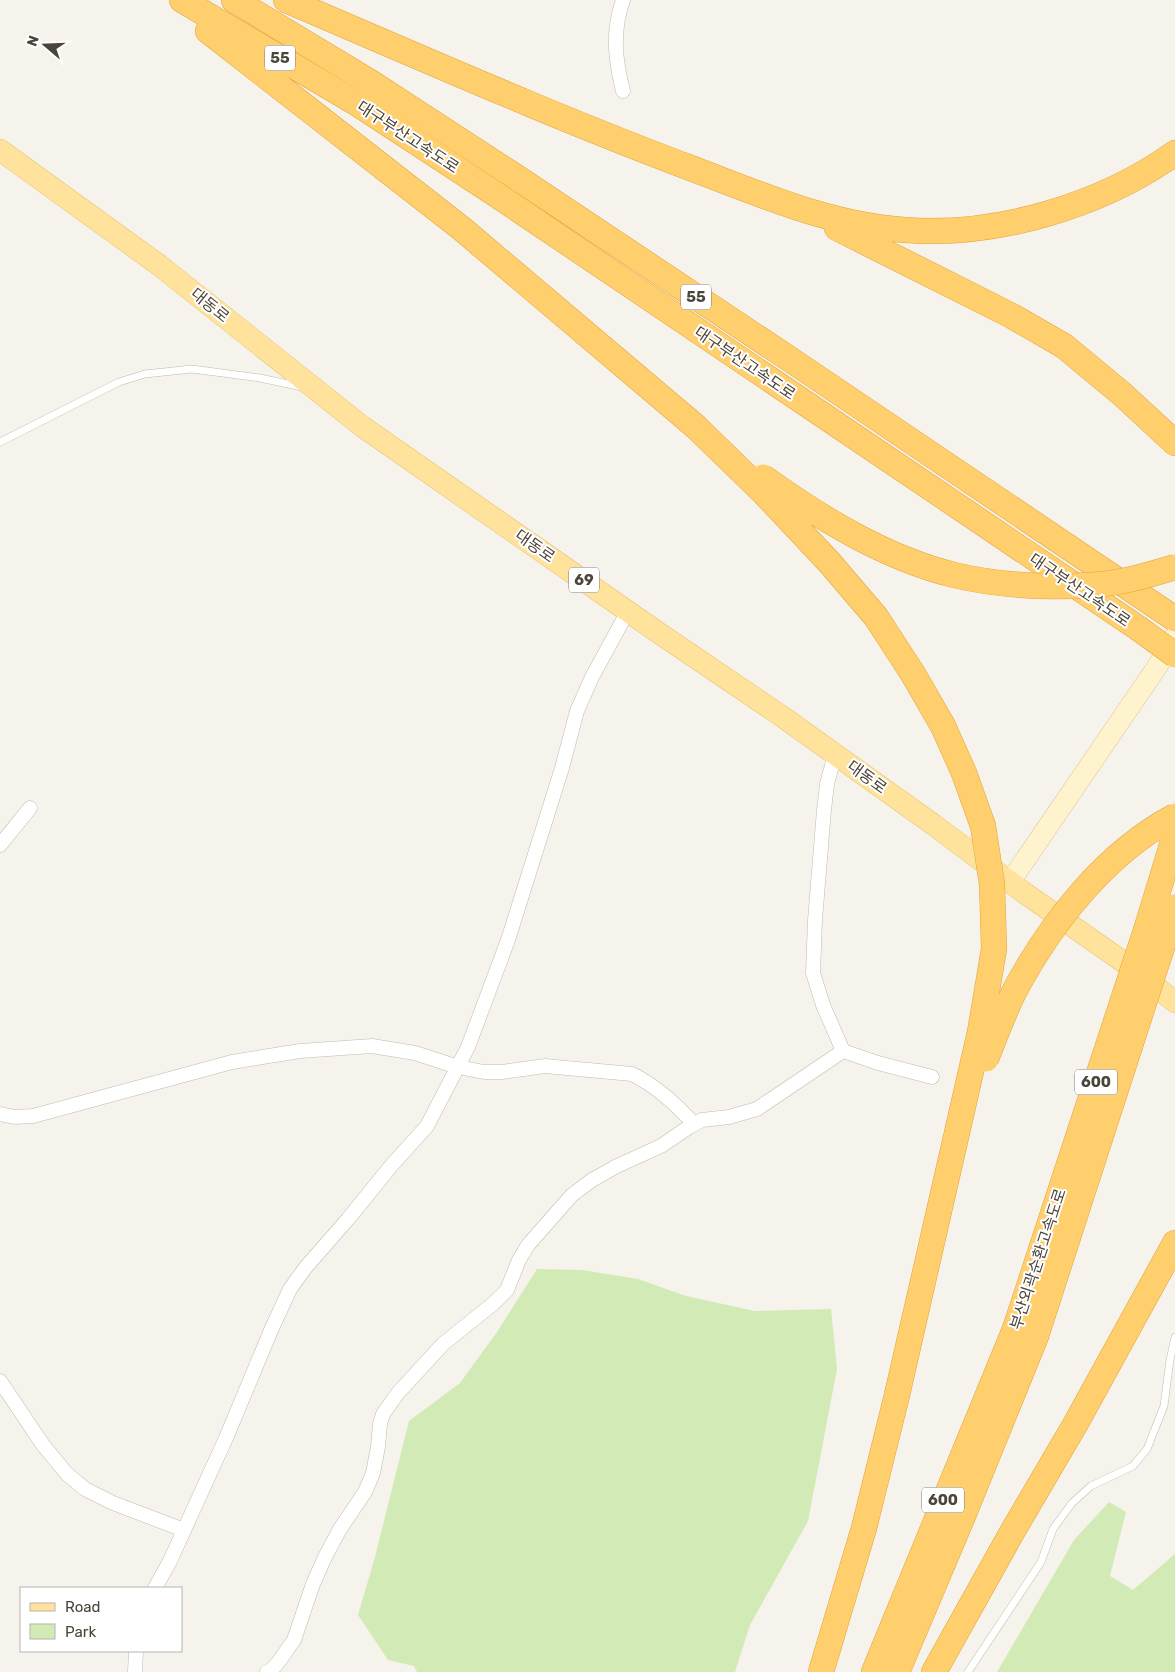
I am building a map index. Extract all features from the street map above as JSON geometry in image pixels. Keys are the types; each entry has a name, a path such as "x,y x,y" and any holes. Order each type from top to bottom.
{"highway":[{"path":"169,0 461,228 694,426 764,493 829,562 876,617 913,674 943,726 964,773 983,826 992,884 994,949 980,1032 897,1395 864,1528 821,1672"},
{"name":"대구부산고속도로","path":"182,0 358,104 477,182 1138,628 1175,655"},
{"name":"대구부산고속도로","path":"234,0 370,82 510,173 799,365 1175,619"},
{"path":"286,0 629,145 795,207 830,218 905,230 955,231 991,227 1079,202 1114,188 1158,165 1175,153"},
{"path":"795,207 1004,312 1064,346 1122,394 1175,443"},
{"path":"694,426 819,516 867,541 921,564 954,575 995,582 1040,585 1091,585 1142,577 1175,567"},
{"path":"916,1315 975,1088 1015,990 1051,932 1088,886 1119,855 1160,824 1175,816"},
{"name":"부산외곽순환고속도로","path":"874,1672 1026,1332 1175,835"},
{"name":"부산외곽순환고속도로","path":"897,1672 963,1516 1175,908"},
{"path":"934,1672 1011,1534 1095,1390 1175,1243"},
{"path":"1095,1390 1175,1274"}],"main road":[{"name":"대동로","path":"0,150 159,265 363,428 835,754 1010,882 1135,970 1175,1002"}],"street":[{"path":"623,0 615,39 616,61 623,91"},
{"path":"156,1587 226,1438 290,1289 306,1267 427,1126 468,1047 508,940 562,768 577,711 592,677 628,611"},
{"path":"1010,882 1157,667 1175,636"},
{"path":"835,754 827,784 815,920 814,974 823,1005 843,1051 878,1064 932,1077"},
{"path":"0,845 30,808"},
{"path":"0,1114 15,1117 33,1116 232,1062 300,1051 372,1046 415,1053 458,1067 484,1072 502,1072 545,1066 632,1074 666,1096 694,1124"},
{"path":"266,1672 270,1671 277,1664 294,1640 325,1557 340,1529 365,1492 373,1473 383,1414 398,1393 443,1344 507,1290 518,1260 528,1245 572,1195 592,1180 617,1166 661,1146 702,1120 729,1117 757,1109 843,1051"},
{"path":"0,1382 42,1445 67,1474 85,1489 184,1530"},
{"path":"133,1671 136,1652"}],"lane":[{"path":"0,442 119,382 145,374 192,369 260,378 316,390"},
{"path":"968,1672 1041,1562 1053,1529 1072,1503 1091,1486 1133,1466 1147,1449 1164,1406 1175,1336"}],"green space":[{"path":"537,1269 582,1270 638,1279 686,1296 755,1311 831,1309 837,1369 808,1521 750,1625 735,1672 417,1672 414,1666 388,1660 358,1615 375,1557 409,1421 460,1383 497,1332"},
{"path":"1109,1502 1126,1512 1110,1576 1133,1590 1175,1554 1175,1672 997,1672 1074,1540"}]}
